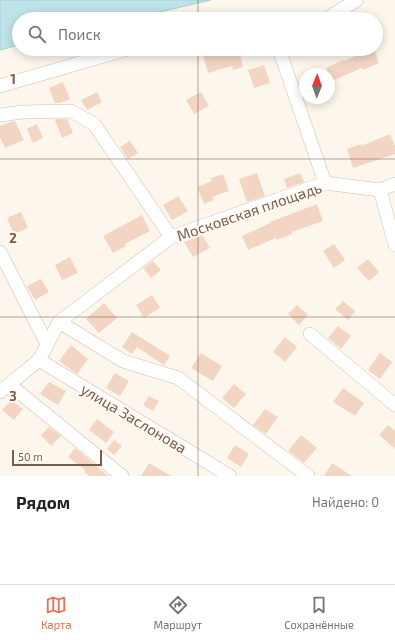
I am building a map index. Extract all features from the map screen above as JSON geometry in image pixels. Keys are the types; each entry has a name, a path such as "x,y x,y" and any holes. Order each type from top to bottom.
{"street":[{"path":"337,12 357,0"},
{"path":"0,86 104,56"},
{"path":"281,56 325,184"},
{"path":"0,115 23,112 71,111 94,124 170,237"},
{"name":"Московская площадь","path":"39,360 59,322 170,237 325,184 380,190 395,184"},
{"path":"380,190 395,245"},
{"path":"0,252 47,344"},
{"path":"59,322 123,361 178,378 308,476"},
{"path":"310,334 395,405"},
{"path":"39,360 5,388 122,476"},
{"name":"улица Заслонова","path":"39,360 230,476"}],"water":[{"path":"0,0 211,0 160,12 12,12 12,47 0,50"}],"building":[{"path":"203,56 241,56 243,67 233,70 232,66 208,73"},
{"path":"356,56 376,56 379,63 363,70 362,68 335,80 335,68 326,68 343,60 344,61"},
{"path":"264,65 270,83 254,88 248,70"},
{"path":"63,82 70,99 60,103 55,103 49,88"},
{"path":"97,92 102,102 87,110 81,100"},
{"path":"201,92 209,106 194,114 186,100"},
{"path":"67,119 73,133 62,138 55,120"},
{"path":"15,121 24,140 5,148 0,137 0,126"},
{"path":"37,124 43,138 33,143 27,129"},
{"path":"390,134 395,146 395,154 353,168 347,149 361,144 361,146"},
{"path":"130,141 138,153 128,159 120,147"},
{"path":"257,173 265,196 247,202 239,179"},
{"path":"300,173 304,182 287,188 284,179"},
{"path":"223,174 229,191 212,197 214,200 204,204 197,187 212,181 211,178"},
{"path":"178,196 188,211 172,220 163,205"},
{"path":"317,204 323,221 248,250 242,236 270,222"},
{"path":"21,212 28,228 14,234 7,218"},
{"path":"142,215 150,231 125,244 126,246 113,253 103,236"},
{"path":"202,235 210,248 193,257 184,242"},
{"path":"334,244 345,260 334,268 323,251"},
{"path":"70,257 78,273 62,280 55,265"},
{"path":"368,259 379,272 369,281 357,268"},
{"path":"153,261 161,270 151,278 143,268"},
{"path":"41,279 49,292 35,300 27,286"},
{"path":"152,295 160,308 144,318 136,305"},
{"path":"343,301 355,311 348,320 335,309"},
{"path":"104,303 117,318 99,333 86,319"},
{"path":"297,305 308,315 299,325 288,314"},
{"path":"338,326 351,336 341,349 328,338"},
{"path":"132,332 170,356 164,365 137,347 132,354 122,347"},
{"path":"285,337 297,347 285,362 273,352"},
{"path":"71,345 88,359 77,374 59,361"},
{"path":"201,353 222,366 213,381 191,368"},
{"path":"380,353 392,362 380,379 368,370"},
{"path":"115,373 129,381 120,396 106,388"},
{"path":"49,382 66,391 58,405 40,394"},
{"path":"234,384 246,394 234,408 222,398"},
{"path":"343,388 364,403 355,416 333,402"},
{"path":"149,396 159,401 153,411 143,405"},
{"path":"11,400 23,409 14,420 2,410"},
{"path":"265,409 278,417 266,434 253,425"},
{"path":"97,419 114,432 106,443 89,430"},
{"path":"388,425 395,431 395,449 379,435"},
{"path":"49,427 61,436 51,446 41,435"},
{"path":"301,435 317,448 304,463 288,451"},
{"path":"114,440 122,446 114,455 107,449"},
{"path":"235,445 249,454 241,467 227,458"},
{"path":"75,448 108,476 90,476 84,472 85,470 68,457"},
{"path":"149,463 171,476 141,476"},
{"path":"332,463 352,476 324,476"}]}
